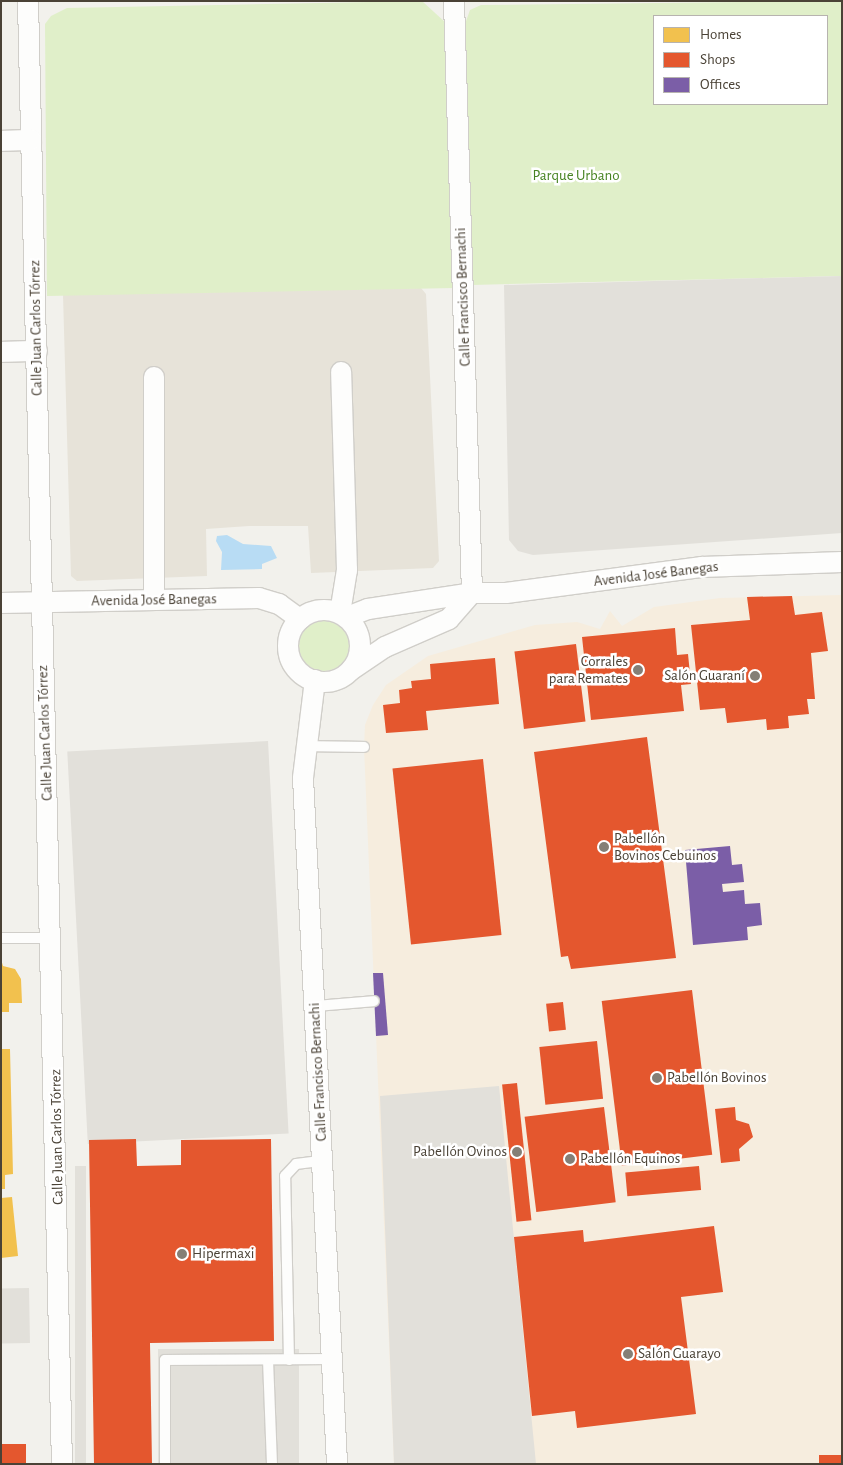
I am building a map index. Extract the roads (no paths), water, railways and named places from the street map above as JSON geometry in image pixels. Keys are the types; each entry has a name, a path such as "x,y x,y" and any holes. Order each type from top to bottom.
{"street":[{"name":"Calle Juan Carlos Tórrez","path":"28,1 41,602 52,938 62,1464"},
{"name":"Calle Francisco Bernachi","path":"454,1 472,593"},
{"path":"1,141 31,140"},
{"path":"1,352 37,351"},
{"path":"341,372 347,570 344,615 360,639 359,655 351,670"},
{"path":"154,376 154,600"},
{"name":"Avenida José Banegas","path":"344,615 368,608 472,593 506,593 702,567 842,562"},
{"path":"344,615 324,610 300,619 291,633 288,650 294,665 315,680 330,681 351,670 385,647 449,619 472,593"},
{"name":"Avenida José Banegas","path":"1,603 259,598 279,604 300,619"},
{"name":"Calle Francisco Bernachi","path":"315,680 305,746 315,1006 337,1464"}],"lane":[{"path":"305,746 364,747"},
{"path":"1,938 52,938"},
{"path":"315,1006 374,1001"},
{"path":"289,1360 285,1176 296,1164 322,1161"},
{"path":"165,1464 165,1360 331,1359"},
{"path":"268,1360 272,1464"}],"water":[{"path":"227,535 243,544 271,546 277,558 262,564 262,569 221,570 222,552 216,541 217,536"}],"place":[{"name":"Corrales para Remates","path":"638,670"},
{"name":"Salón Guaraní","path":"755,676"},
{"name":"Pabellón Bovinos Cebuinos","path":"604,847"},
{"name":"Pabellón Bovinos","path":"657,1078"},
{"name":"Pabellón Ovinos","path":"517,1152"},
{"name":"Pabellón Equinos","path":"570,1159"},
{"name":"Hipermaxi","path":"182,1254"},
{"name":"Salón Guarayo","path":"628,1354"}],"park label":[{"name":"Parque Urbano","path":"576,176"}]}
